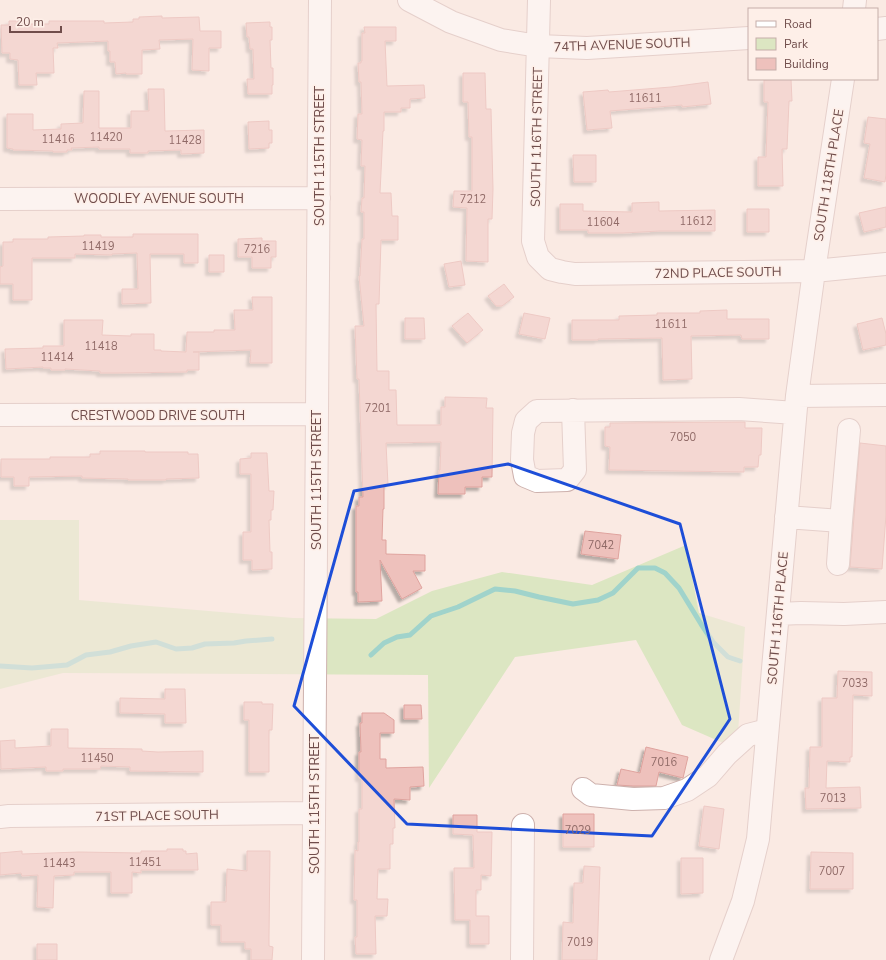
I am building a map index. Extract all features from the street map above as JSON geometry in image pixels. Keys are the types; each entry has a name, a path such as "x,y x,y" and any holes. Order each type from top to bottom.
{"street":[{"name":"SOUTH 115TH STREET","path":"313,960 320,0"},
{"name":"74TH AVENUE SOUTH","path":"409,0 451,22 501,40 538,46 587,48 748,38"},
{"name":"SOUTH 116TH STREET","path":"539,0 533,241 538,257 550,269"},
{"name":"SOUTH 118TH PLACE","path":"814,271 843,80"},
{"name":"WOODLEY AVENUE SOUTH","path":"0,199 319,198"},
{"name":"72ND PLACE SOUTH","path":"550,269 575,274 814,271 886,264"},
{"name":"SOUTH 116TH PLACE","path":"721,960 743,901 758,839 796,404 814,271"},
{"path":"573,410 739,409 886,395"},
{"name":"CRESTWOOD DRIVE SOUTH","path":"0,416 316,414"},
{"path":"838,564 849,430"},
{"path":"786,516 841,521"},
{"path":"778,614 844,614 886,612"},
{"path":"583,789 591,795 633,799 664,798 687,790 708,776 748,735 767,730"},
{"name":"71ST PLACE SOUTH","path":"0,817 314,813"},
{"path":"522,960 523,825"}],"highlighted area":[{"path":"508,464 680,524 730,719 652,836 407,824 294,706 354,491"}],"green space":[{"path":"0,520 79,520 79,600 293,618 376,619 432,591 502,572 592,585 686,545 699,613 745,627 737,749 682,725 636,640 515,657 429,788 428,675 63,673 0,689"}],"building":[{"path":"162,16 162,18 199,17 200,31 221,31 221,48 209,48 209,71 192,70 193,39 159,40 160,49 142,50 142,74 116,74 115,62 110,62 108,41 57,43 58,48 53,48 54,73 36,73 37,85 19,85 18,60 10,59 10,53 2,53 1,25 9,25 9,21 23,21 22,24 49,24 49,21 104,21 104,23 133,22 133,19 139,19 139,17"},
{"path":"270,22 270,27 272,27 272,40 270,40 271,68 273,68 272,94 248,94 247,79 254,79 253,49 250,49 246,23"},
{"path":"364,27 396,27 396,41 385,41 387,86 424,85 425,98 410,99 410,108 401,108 401,112 384,112 380,193 391,193 392,216 398,216 398,240 381,240 379,304 376,304 377,371 389,371 389,390 396,390 397,425 441,425 441,407 445,407 445,397 487,398 486,408 493,408 492,477 482,477 482,487 465,487 465,494 438,494 441,442 386,443 388,485 384,485 382,540 386,540 386,554 425,555 425,571 413,571 422,588 402,599 380,560 382,601 358,602 358,592 356,592 356,506 359,506 359,497 363,497 359,379 357,379 355,326 364,326 359,276 362,239 364,239 364,212 361,212 362,198 364,198 365,166 361,166 362,140 357,139 358,114 362,114 361,82 359,82 358,63 361,63 362,61 362,33 365,33"},
{"path":"463,73 485,73 486,109 491,109 493,189 492,219 488,219 488,262 466,261 467,208 453,207 454,191 472,191 472,137 469,137 468,102 463,102"},
{"path":"764,80 791,80 792,101 789,101 787,149 782,149 783,186 758,186 758,157 766,157 768,102 764,102"},
{"path":"708,82 711,104 610,111 612,128 587,130 583,92 608,90 609,92 671,87"},
{"path":"148,89 164,89 165,131 204,130 204,153 181,154 181,150 130,153 130,149 99,149 99,147 71,148 72,150 67,150 67,152 13,150 7,148 7,114 33,114 33,130 61,129 61,124 83,123 84,91 99,91 99,128 131,128 131,111 149,111"},
{"path":"868,117 886,119 885,182 864,178 870,144 864,143"},
{"path":"269,121 269,130 272,130 272,143 269,143 269,148 249,149 248,122"},
{"path":"573,155 596,155 596,182 574,182"},
{"path":"659,202 659,211 715,210 715,231 588,233 588,230 560,230 560,204 583,204 583,211 632,212 632,203"},
{"path":"886,207 886,227 864,232 859,213"},
{"path":"747,209 769,209 769,232 747,232"},
{"path":"133,234 198,234 198,263 184,263 184,254 150,254 151,303 122,304 122,289 138,289 137,253 112,255 75,254 75,258 32,258 32,300 13,300 13,284 0,284 0,267 3,266 3,242 13,242 13,239 48,239 48,237 84,235 101,235 101,237 133,237"},
{"path":"262,238 262,241 276,241 276,257 271,257 271,268 252,268 252,257 238,257 238,239"},
{"path":"209,255 224,255 224,272 209,272"},
{"path":"461,261 465,285 449,287 444,264"},
{"path":"504,284 514,297 502,306 496,306 488,296"},
{"path":"252,297 272,297 272,363 250,363 251,350 193,352 199,352 199,370 187,370 187,372 100,373 100,371 65,369 51,370 51,368 43,367 6,369 5,349 64,346 64,320 103,320 102,335 131,336 131,334 154,334 154,350 186,352 187,332 235,330 234,310 253,310"},
{"path":"727,310 727,319 769,319 769,339 742,339 741,335 691,336 692,379 663,380 662,338 572,340 572,320 619,320 619,316 657,315 657,313 700,313 700,311"},
{"path":"468,313 483,330 467,343 452,326"},
{"path":"524,313 550,318 545,339 519,334"},
{"path":"405,318 424,318 425,339 405,339"},
{"path":"882,318 886,334 886,345 863,350 857,324"},
{"path":"745,422 745,428 762,428 761,455 759,455 758,467 744,467 744,472 609,470 610,447 605,446 605,427 610,427 610,423"},
{"path":"860,443 886,446 886,515 882,569 850,567"},
{"path":"100,451 188,452 188,454 198,454 199,478 128,480 82,478 82,476 29,477 29,486 14,486 14,477 1,477 1,459 90,457 90,454 100,454"},
{"path":"251,453 267,453 269,491 274,491 273,510 271,510 271,520 269,520 272,569 252,570 252,560 243,560 243,532 251,532 251,474 240,474 240,459 251,458"},
{"path":"585,531 621,535 618,559 581,554"},
{"path":"838,671 872,672 872,696 853,695 852,757 850,757 850,762 827,761 826,788 860,787 861,808 806,809 805,788 809,788 810,747 822,747 822,698 837,698"},
{"path":"165,689 185,689 186,723 165,723 165,714 120,713 120,698 165,699"},
{"path":"244,702 262,702 262,704 273,704 272,730 269,730 269,772 249,772 249,720 244,720"},
{"path":"404,705 421,705 422,719 404,719"},
{"path":"362,713 384,713 394,720 394,733 380,733 380,759 386,759 386,768 423,767 424,786 410,787 410,800 394,799 395,828 393,828 393,844 390,844 390,869 378,869 377,899 388,899 387,916 375,916 376,954 356,954 355,937 357,937 357,900 354,900 355,850 358,851 359,809 362,809 362,778 359,778 359,752 361,752 360,723 362,723"},
{"path":"51,729 68,729 68,748 142,749 142,751 158,752 203,751 203,772 130,771 130,767 101,766 100,769 63,769 63,771 46,771 46,767 1,769 0,741 15,740 15,748 51,746"},
{"path":"646,747 688,757 683,778 659,772 656,786 617,785 621,769 640,773"},
{"path":"704,806 724,809 719,849 699,846"},
{"path":"563,814 594,814 594,847 563,847"},
{"path":"453,815 477,815 477,832 492,832 491,876 481,875 481,890 476,890 476,916 489,916 489,944 470,944 470,920 455,920 454,868 474,868 473,835 453,834"},
{"path":"167,849 183,849 183,851 186,851 186,854 197,853 198,870 141,870 141,873 132,872 132,893 111,893 111,872 74,872 74,875 54,876 53,908 37,907 38,875 22,876 21,873 0,875 0,853 22,851 22,854 79,852 141,853 141,851 167,851"},
{"path":"247,851 270,851 269,946 273,947 272,960 251,960 251,949 245,949 245,942 221,942 221,925 211,925 211,902 226,902 227,869 247,871"},
{"path":"811,852 853,853 853,889 810,889"},
{"path":"681,858 703,858 703,893 681,894"},
{"path":"584,866 600,867 597,960 562,960 563,922 573,923 574,883 583,883"},
{"path":"37,944 57,944 57,960 37,960"}],"waterway":[{"path":"371,655 384,643 397,637 410,635 431,616 458,607 495,589 515,591 573,604 598,600 613,593 638,568 655,568 665,573 679,588 713,642 728,657 740,661"},
{"path":"0,666 32,668 67,665 86,655 110,652 131,646 156,642 176,649 192,648 205,644 272,639"}]}
